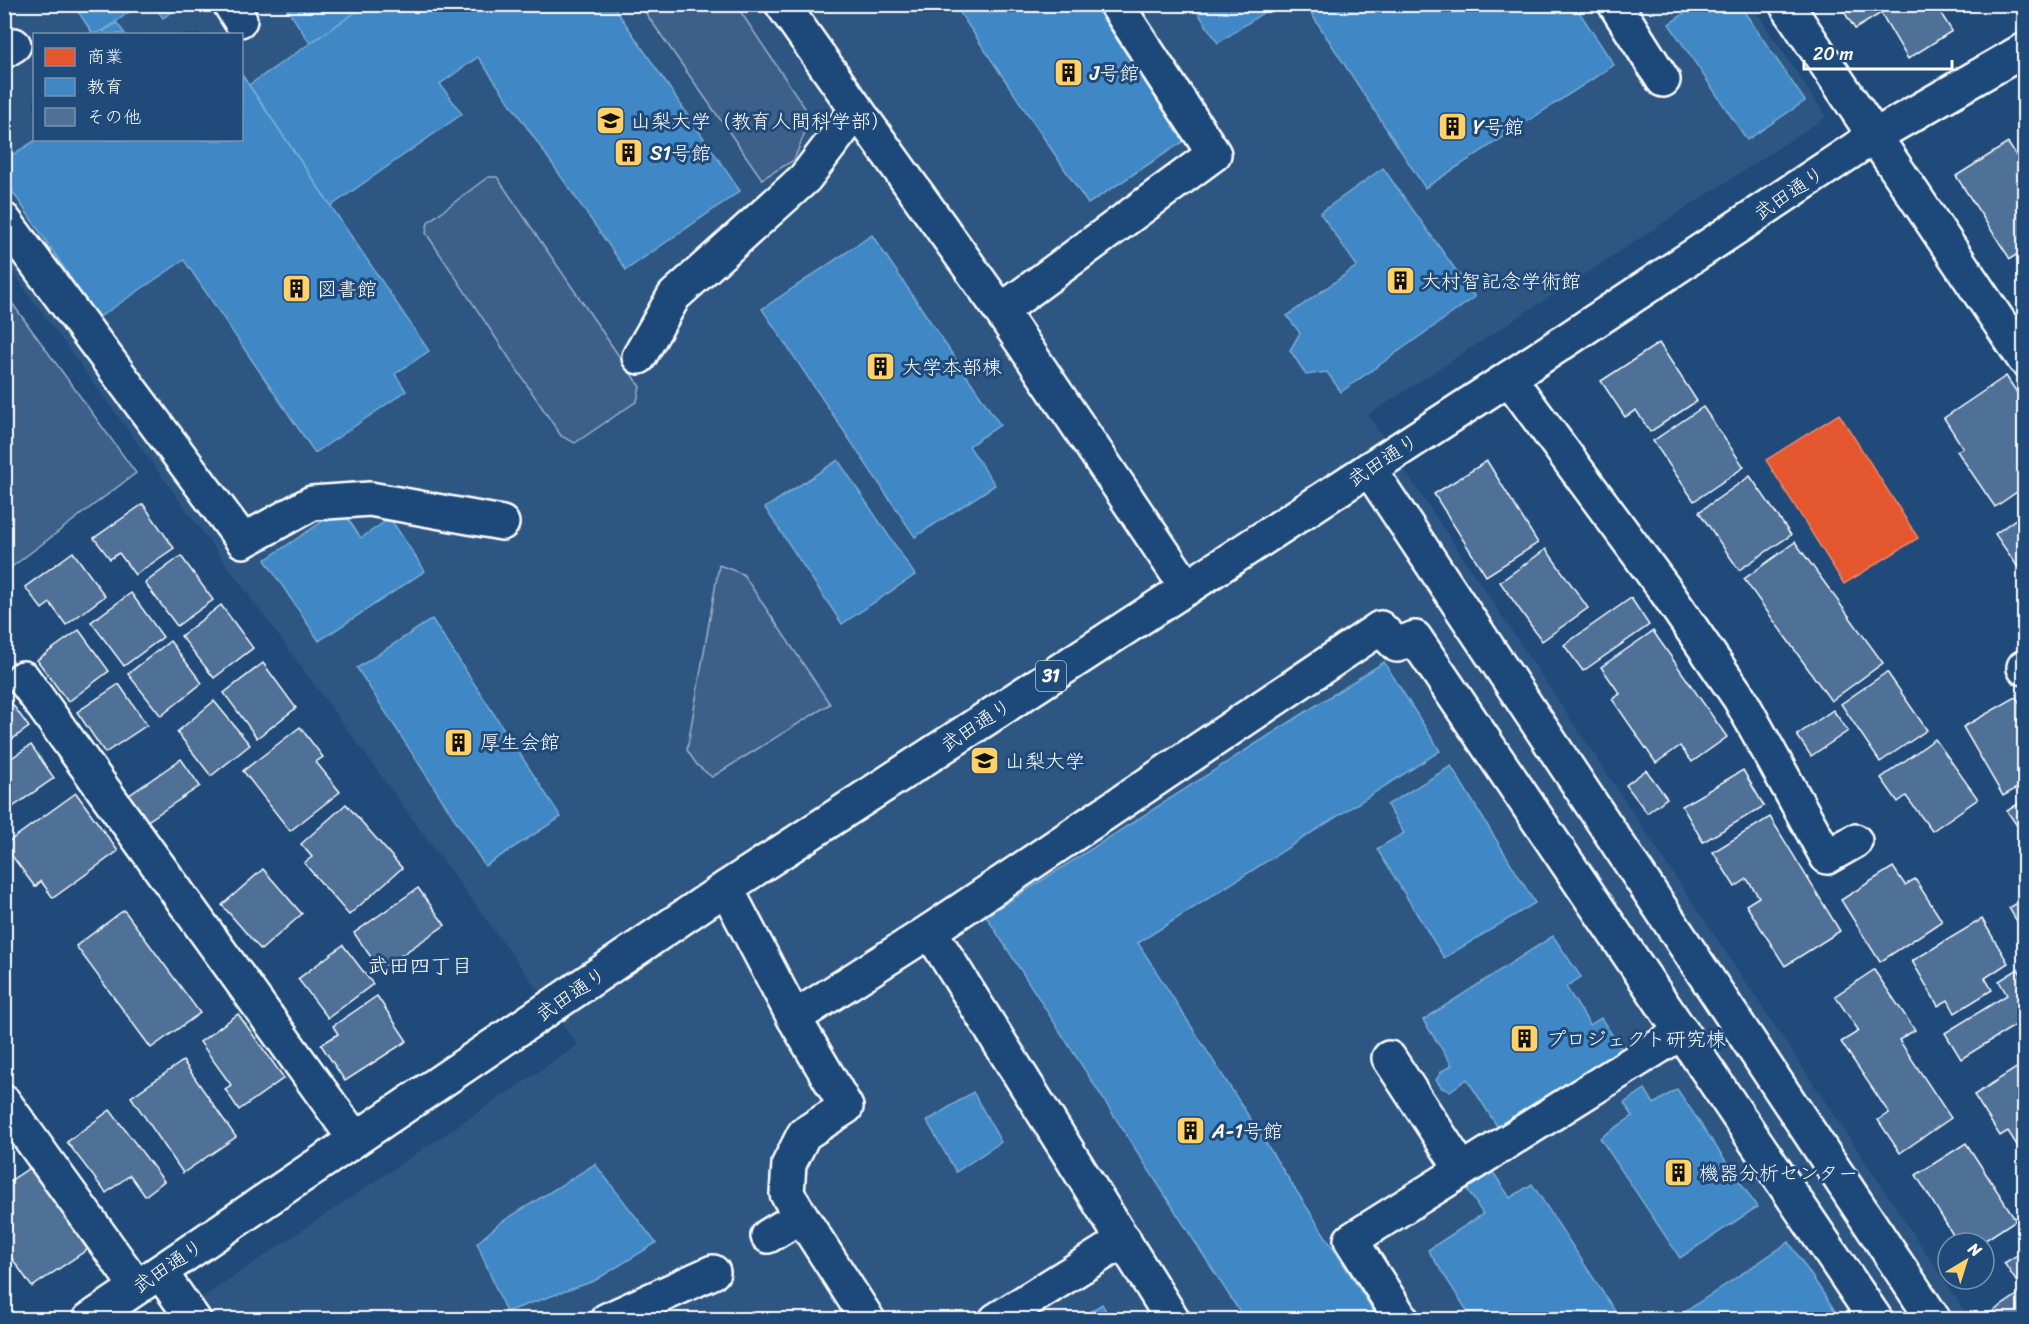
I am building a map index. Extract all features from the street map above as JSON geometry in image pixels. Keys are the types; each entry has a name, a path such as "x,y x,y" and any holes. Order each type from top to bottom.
{"main road":[{"path":"782,4 1001,311 1187,588"},
{"path":"1001,311 1214,154 1116,4"},
{"path":"1615,4 1663,80"},
{"path":"1786,4 1873,137 2025,359"},
{"name":"武田通り","path":"89,1320 726,888 1509,378 1873,137 2025,50"},
{"path":"639,357 674,296 805,178 857,110"},
{"path":"4,220 243,541 312,503 370,499 502,523"},
{"path":"1509,378 1665,590 1740,699 1827,857 1855,841"},
{"path":"1369,469 1934,1320"},
{"path":"794,1018 930,931 1380,628 1397,645 1415,638 1876,1320"},
{"path":"22,678 355,1139"},
{"path":"726,888 794,1018 846,1107 804,1134 789,1164 787,1194 868,1320"},
{"path":"930,931 1173,1320"},
{"path":"1402,1320 1351,1240 1682,1032"},
{"path":"1389,1058 1462,1170"},
{"path":"4,1102 148,1280 194,1320"},
{"path":"768,1236 801,1216"},
{"path":"996,1320 1124,1240"},
{"path":"607,1320 713,1272"}],"shaded area":[{"name":"山梨大学","path":"4,5 1752,5 1826,117 1368,415 1936,1268 1936,1291 1951,1291 1970,1319 170,1319 578,1045 5,262"},
{"path":"640,5 736,5 811,117 794,160 762,179"},
{"path":"488,177 497,177 640,387 637,401 575,443 561,436 426,233 428,222"},
{"path":"4,292 136,473 5,572 4,572"},
{"path":"719,565 743,574 830,704 712,777 697,765 687,750"}],"building: 商業":[{"path":"1839,414 1918,538 1844,584 1766,460"}],"building: 教育":[{"path":"73,4 140,4 103,31 92,33"},
{"path":"153,4 184,4 163,18"},
{"path":"284,4 368,4 310,43"},
{"name":"S1号館","path":"368,4 612,4 740,191 626,270 478,57 440,84 462,114 331,206 249,85"},
{"name":"J号館","path":"954,4 1093,4 1184,141 1088,204"},
{"path":"1192,4 1276,4 1218,43"},
{"name":"Y号館","path":"1305,4 1574,4 1614,65 1425,188"},
{"path":"1698,4 1739,4 1805,101 1747,140 1669,24"},
{"path":"117,23 124,33 104,33 103,31"},
{"name":"図書館","path":"243,76 429,351 395,374 406,391 315,453 184,260 98,318 4,179 4,160 34,141 243,141"},
{"name":"大村智記念学術館","path":"1383,168 1475,297 1341,392 1327,372 1306,375 1290,350 1300,333 1287,316 1357,266 1320,213"},
{"name":"大学本部棟","path":"872,235 1000,425 969,446 995,485 915,537 762,309"},
{"path":"838,460 915,575 842,624 765,508"},
{"path":"341,509 361,538 390,518 425,571 319,641 265,560"},
{"name":"厚生会館","path":"432,619 561,817 485,866 357,668"},
{"name":"A-1号館","path":"1384,662 1440,751 1138,943 1379,1320 1245,1320 986,916"},
{"path":"1451,766 1535,903 1444,958 1377,849 1404,833 1387,805"},
{"name":"プロジェクト研究棟","path":"1553,936 1581,977 1566,987 1590,1025 1601,1018 1625,1054 1502,1134 1467,1079 1450,1091 1442,1088 1436,1080 1442,1071 1452,1065 1423,1020"},
{"name":"機器分析センター","path":"1645,1089 1654,1104 1677,1089 1757,1207 1680,1258 1600,1138 1633,1116 1624,1103"},
{"path":"973,1092 1001,1142 956,1172 927,1121"},
{"path":"595,1164 656,1243 594,1281 506,1312 477,1243 500,1223"},
{"path":"1493,1172 1510,1198 1532,1184 1615,1311 1602,1320 1473,1320 1428,1250 1483,1214 1467,1189"},
{"path":"1789,1242 1841,1320 1673,1320"},
{"path":"1102,1304 1111,1320 1077,1320"}],"building: その他":[{"path":"1839,4 1935,4 1952,31 1908,59 1881,13 1855,29"},
{"path":"2008,143 2024,168 2024,250 2010,259 1956,176"},
{"path":"1659,343 1697,401 1650,432 1636,410 1625,417 1601,381"},
{"path":"2006,376 2024,403 2024,487 1995,507 1957,451 1963,448 1944,418"},
{"path":"1703,407 1744,467 1694,501 1653,441"},
{"path":"1487,461 1538,543 1486,576 1434,494"},
{"path":"1750,476 1791,535 1739,570 1699,512"},
{"path":"143,504 174,548 135,575 119,553 110,559 94,538"},
{"path":"2024,513 2024,576 1995,534"},
{"path":"1795,542 1883,663 1831,701 1744,579"},
{"path":"1546,549 1588,608 1542,641 1500,582"},
{"path":"73,552 105,596 66,625 50,603 42,609 25,587"},
{"path":"181,556 213,600 177,626 145,583"},
{"path":"131,593 163,637 124,666 91,622"},
{"path":"1631,598 1649,625 1583,671 1564,645"},
{"path":"221,605 253,648 214,678 181,636"},
{"path":"79,630 109,671 68,702 37,660"},
{"path":"1653,631 1727,737 1692,762 1680,746 1656,763 1612,699 1620,694 1601,667"},
{"path":"170,641 202,683 161,716 128,674"},
{"path":"263,663 296,708 257,738 224,693"},
{"path":"1887,672 1927,730 1880,762 1841,704"},
{"path":"119,684 147,725 105,753 77,712"},
{"path":"4,693 29,727 4,745"},
{"path":"2016,697 2024,712 2024,784 2003,796 1963,727"},
{"path":"214,701 250,745 211,776 177,732"},
{"path":"1833,710 1848,731 1811,756 1797,735"},
{"path":"300,727 323,757 316,762 340,792 290,831 243,771"},
{"path":"1935,739 1978,799 1932,831 1906,796 1898,802 1881,778"},
{"path":"31,745 54,778 4,813 4,763"},
{"path":"181,759 200,786 146,822 128,796"},
{"path":"1646,770 1667,798 1647,813 1626,785"},
{"path":"1743,770 1764,806 1703,842 1682,806"},
{"path":"76,793 118,851 53,898 41,881 35,887 4,845"},
{"path":"2024,800 2024,836 2007,811"},
{"path":"346,804 402,868 349,915 304,863 312,857 301,844"},
{"path":"1770,817 1840,931 1785,966 1746,905 1759,897 1747,879 1735,887 1713,852"},
{"path":"1893,867 1905,885 1915,879 1942,921 1880,962 1841,900"},
{"path":"263,869 302,914 261,950 222,905"},
{"path":"418,888 445,925 380,970 354,933"},
{"path":"2024,899 2024,933 2009,908"},
{"path":"124,910 200,1013 151,1048 76,946"},
{"path":"1982,919 2008,963 1985,978 1992,990 1955,1013 1948,1000 1938,1006 1912,961"},
{"path":"343,945 373,984 328,1018 298,979"},
{"path":"2018,969 2024,979 2024,1020 1961,1059 1945,1033 2007,995 1999,981"},
{"path":"1874,970 1915,1030 1899,1040 1951,1118 1900,1153 1878,1120 1889,1113 1841,1042 1859,1031 1835,996"},
{"path":"377,996 407,1041 345,1081 321,1045 338,1034 333,1026"},
{"path":"238,1014 284,1078 239,1110 225,1089 231,1085 200,1042"},
{"path":"183,1061 236,1137 183,1173 131,1097"},
{"path":"2024,1063 2024,1143 2018,1147 2008,1131 2000,1136 1974,1095"},
{"path":"110,1110 164,1181 145,1196 130,1175 106,1193 67,1142"},
{"path":"1966,1143 2016,1220 1996,1233 1996,1231 1951,1231 1916,1175"},
{"path":"31,1167 88,1249 32,1287 4,1247 4,1185"},
{"path":"2024,1251 2024,1320 1993,1320 1989,1314 2023,1291 2004,1263"}],"place":[{"name":"J号館","path":"1069,73"},
{"name":"山梨大学（教育人間科学部）","path":"610,121"},
{"name":"Y号館","path":"1452,127"},
{"name":"S1号館","path":"629,153"},
{"name":"大村智記念学術館","path":"1400,281"},
{"name":"図書館","path":"296,289"},
{"name":"大学本部棟","path":"881,367"},
{"name":"厚生会館","path":"459,742"},
{"name":"山梨大学","path":"984,761"},
{"name":"プロジェクト研究棟","path":"1525,1039"},
{"name":"A-1号館","path":"1191,1131"},
{"name":"機器分析センター","path":"1678,1173"}],"district":[{"name":"武田四丁目","path":"420,966"}]}
